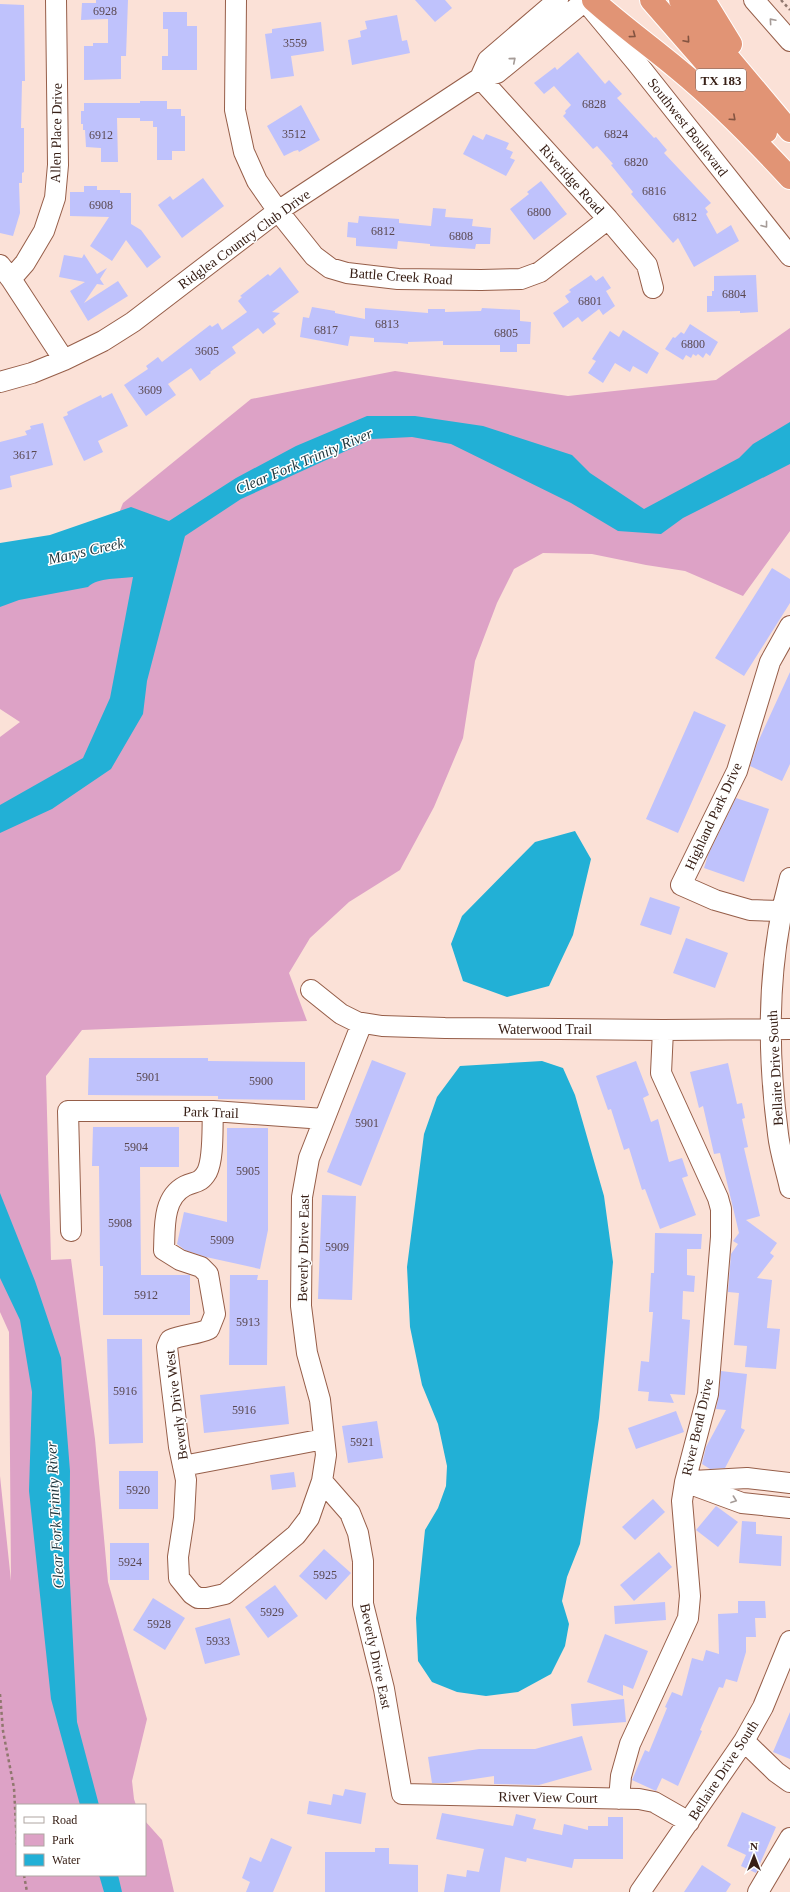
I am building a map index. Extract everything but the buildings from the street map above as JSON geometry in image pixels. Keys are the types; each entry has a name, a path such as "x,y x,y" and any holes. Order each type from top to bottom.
{"highway":[{"path":"587,0 679,70 748,131 790,178"},
{"name":"TX 183","path":"651,0 790,161"},
{"name":"TX 183","path":"680,0 790,131"},
{"path":"704,0 767,103"}],"street":[{"name":"Allen Place Drive","path":"56,0 58,165 55,198 44,231 25,263 6,272 64,360"},
{"name":"Battle Creek Road","path":"236,0 235,110 244,152 257,181 278,211 314,256 330,268 347,273 398,279 521,279 540,272 608,219"},
{"path":"480,78 488,60 558,0"},
{"name":"Ridglea Country Club Drive","path":"0,382 64,360 103,341 134,322 278,211 480,78 497,74 587,0"},
{"name":"Southwest Boulevard","path":"587,0 790,256"},
{"path":"754,0 790,41"},
{"name":"Riveridge Road","path":"480,78 608,219 647,265 653,288"},
{"name":"Highland Park Drive","path":"781,911 750,910 716,900 681,885 708,826 737,771 770,662 783,655 790,626"},
{"name":"Bellaire Drive South","path":"790,878 781,911 774,969 780,1028 773,1075 784,1135 790,1188"},
{"name":"Waterwood Trail","path":"311,990 341,1014 362,1023 382,1026 663,1030 780,1028"},
{"name":"Beverly Drive East","path":"263,1563 296,1534 309,1518 322,1481 326,1455 320,1400 307,1352 301,1306 302,1197 308,1158 362,1023"},
{"name":"River Bend Drive","path":"619,1799 621,1776 630,1744 688,1618 690,1596 682,1501 685,1482 708,1394 721,1237 718,1198 661,1073 663,1030"},
{"name":"Park Trail","path":"71,1231 68,1111 213,1111 324,1119"},
{"name":"Beverly Drive West","path":"213,1111 208,1170 202,1179 184,1186 176,1193 166,1211 164,1250 180,1260 201,1267 208,1274 215,1314 209,1329 200,1333 178,1336 170,1340 167,1347 185,1487 184,1518 178,1557 180,1578 192,1594 198,1598 207,1598 225,1594 263,1563"},
{"path":"183,1466 324,1439"},
{"path":"685,1482 747,1478 790,1483"},
{"name":"Beverly Drive East","path":"322,1481 350,1513 358,1533 363,1561 363,1604 384,1689 402,1794"},
{"path":"685,1482 742,1502 790,1508"},
{"name":"Bellaire Drive South","path":"640,1892 744,1741 763,1707 790,1641"},
{"path":"744,1741 776,1772 790,1782"},
{"name":"River View Court","path":"402,1794 639,1799 654,1802 689,1822"},
{"path":"758,1892 790,1838"}],"path":[{"path":"781,0 790,10"},
{"path":"0,1694 3,1731 14,1788 16,1826"},
{"path":"24,1876 27,1892"}],"green space":[{"path":"790,328 790,531 743,596 685,571 592,554 543,553 514,569 497,603 475,661 463,738 434,807 400,870 349,902 310,938 289,973 307,1021 82,1030 46,1076 51,1260 71,1259 95,1439 108,1582 147,1719 132,1781 136,1804 16,1804 16,1876 146,1876 146,1822 162,1840 174,1892 0,1892 0,1476 11,1581 9,1332 0,1312 0,737 20,722 0,709 0,584 96,571 123,503 251,399 395,371 568,396 716,380"}],"water":[{"path":"367,416 415,416 483,426 572,455 590,473 644,509 739,458 753,444 790,422 790,464 683,518 661,534 618,531 571,503 451,444 412,437 372,439 241,499 185,536 147,681 143,714 111,769 52,809 0,833 0,805 83,758 110,698 133,577 103,580 88,587 19,600 0,607 0,543 50,535 131,507 169,521 236,478 296,446"},
{"path":"575,831 591,859 573,935 549,986 507,997 463,981 451,944 462,916 535,842"},
{"path":"542,1061 563,1068 575,1095 604,1196 613,1262 599,1418 580,1544 567,1577 562,1601 569,1624 565,1646 551,1674 518,1692 486,1696 457,1692 432,1682 418,1661 416,1618 425,1530 438,1508 446,1486 447,1466 438,1424 422,1385 410,1327 407,1267 424,1134 437,1097 460,1066"},
{"name":"Clear Fork Trinity River","path":"0,1193 35,1281 61,1358 70,1471 69,1563 77,1722 99,1804 80,1804 51,1699 29,1491 32,1392 20,1320 0,1278"},
{"path":"99,1876 118,1876 122,1892 104,1892"}],"water label":[{"name":"Marys Creek","path":"86,551"}]}
